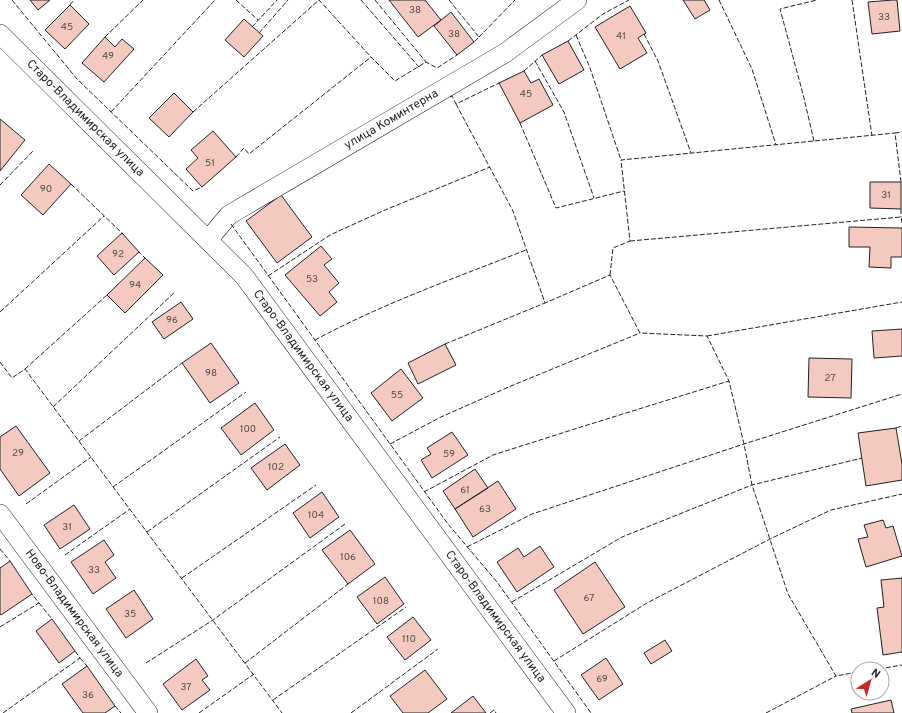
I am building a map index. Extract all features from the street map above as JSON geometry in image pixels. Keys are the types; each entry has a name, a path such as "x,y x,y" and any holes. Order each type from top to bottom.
{"street":[{"name":"улица Коминтерна","path":"208,240 229,215 504,54 577,0"},
{"name":"Старо-Владимирская улица","path":"0,34 244,276 566,713"},
{"name":"Ново-Владимирская улица","path":"0,514 148,713"}],"building":[{"path":"30,0 50,0 38,10"},
{"path":"389,0 425,0 441,20 418,37"},
{"path":"683,0 704,0 710,10 695,19"},
{"path":"897,0 900,31 872,34 868,2"},
{"path":"70,5 89,24 65,49 45,30"},
{"path":"630,6 646,33 638,38 647,53 620,69 595,27"},
{"path":"451,12 474,42 457,55 434,26"},
{"path":"244,19 263,36 244,57 225,40"},
{"path":"105,37 115,47 122,39 134,49 104,82 82,63"},
{"path":"568,41 584,70 559,84 542,55"},
{"path":"524,71 531,83 539,79 553,105 520,123 499,83"},
{"path":"174,93 193,112 169,137 149,118"},
{"path":"0,119 25,140 0,171"},
{"path":"213,131 236,157 202,187 186,169 198,158 191,150"},
{"path":"49,164 71,184 43,215 21,195"},
{"path":"870,182 901,182 901,209 870,208"},
{"path":"281,195 312,237 277,263 246,221"},
{"path":"849,227 902,228 902,257 891,257 891,268 869,267 870,247 849,247"},
{"path":"122,233 139,252 114,275 97,256"},
{"path":"321,246 332,259 324,265 339,283 329,292 337,302 320,316 285,275"},
{"path":"145,258 163,275 125,313 107,295"},
{"path":"181,302 193,319 164,339 152,322"},
{"path":"902,329 902,356 874,358 872,331"},
{"path":"211,343 239,383 210,403 182,363"},
{"path":"445,344 456,365 418,384 408,363"},
{"path":"809,358 852,359 851,398 808,397"},
{"path":"401,369 423,398 392,421 371,393"},
{"path":"255,403 274,430 241,455 221,428"},
{"path":"16,426 50,473 19,496 0,469 0,437"},
{"path":"896,428 902,464 902,480 866,486 858,433"},
{"path":"452,432 468,455 432,478 421,460 431,454 427,448"},
{"path":"285,444 300,465 267,490 251,468"},
{"path":"475,469 488,488 455,509 443,491"},
{"path":"498,481 516,509 473,537 455,509"},
{"path":"322,492 339,517 310,538 293,513"},
{"path":"74,505 90,529 60,549 44,525"},
{"path":"883,520 886,528 893,526 902,556 866,567 858,539 868,537 864,525"},
{"path":"350,530 375,564 348,584 322,550"},
{"path":"104,540 114,555 105,562 116,578 93,594 71,562"},
{"path":"540,546 554,567 517,592 497,562 518,548 524,557"},
{"path":"10,561 32,594 1,615 0,568"},
{"path":"595,562 625,607 583,634 554,590"},
{"path":"385,577 404,604 377,624 357,597"},
{"path":"902,578 902,652 883,655 877,608 884,607 881,580"},
{"path":"134,590 153,619 126,638 106,609"},
{"path":"413,617 431,640 405,660 387,637"},
{"path":"52,619 75,651 59,663 36,631"},
{"path":"665,640 672,651 651,664 644,653"},
{"path":"606,658 623,684 599,700 581,675"},
{"path":"196,659 208,676 202,680 210,690 182,710 163,684"},
{"path":"87,666 115,706 105,713 83,713 62,684"},
{"path":"425,670 447,699 428,713 403,713 390,696"},
{"path":"473,696 486,713 451,713"},
{"path":"890,700 894,713 852,713 851,709"}],"fence":[{"path":"12,0 77,79 193,191 202,187"},
{"path":"70,5 74,0"},
{"path":"105,37 143,0"},
{"path":"111,112 215,0"},
{"path":"236,0 258,20"},
{"path":"252,27 277,0"},
{"path":"259,33 288,0"},
{"path":"193,112 319,0 371,57"},
{"path":"361,0 419,67"},
{"path":"375,0 426,62"},
{"path":"449,0 479,37 474,42"},
{"path":"479,37 515,0"},
{"path":"568,41 603,14 629,0"},
{"path":"719,0 752,69 776,145"},
{"path":"814,141 780,9 817,0"},
{"path":"852,0 872,136"},
{"path":"644,34 658,61 691,153"},
{"path":"576,35 590,68 621,160"},
{"path":"236,157 244,148 249,154 371,57 395,81 426,62 437,68 457,55"},
{"path":"524,71 542,55"},
{"path":"535,61 564,112 594,198"},
{"path":"450,97 452,96 456,104 499,83"},
{"path":"456,104 513,211 545,303 610,275 640,333 707,336 729,381 752,485 788,594 836,676 850,673"},
{"path":"520,123 556,208 624,191"},
{"path":"901,182 895,133 902,132"},
{"path":"610,275 613,248 630,241 621,160 895,133"},
{"path":"0,185 34,150"},
{"path":"268,276 330,235 385,210 490,167"},
{"path":"71,184 123,234"},
{"path":"901,209 901,217"},
{"path":"0,312 104,216"},
{"path":"630,241 901,217 902,223"},
{"path":"231,224 448,524 497,582 591,713"},
{"path":"315,340 392,303 526,250"},
{"path":"138,251 145,258"},
{"path":"53,407 175,292"},
{"path":"25,369 107,295"},
{"path":"707,336 902,302"},
{"path":"445,344 545,303"},
{"path":"390,444 441,417 511,386 640,333"},
{"path":"0,362 12,378 25,369 282,713"},
{"path":"79,441 182,363"},
{"path":"424,492 493,455 729,381"},
{"path":"113,487 246,392"},
{"path":"467,547 532,514 902,394"},
{"path":"896,428 902,426"},
{"path":"147,532 280,437"},
{"path":"26,504 91,457"},
{"path":"512,602 622,537 752,485 862,458"},
{"path":"182,578 316,485"},
{"path":"554,661 647,603 770,539 831,510 902,494"},
{"path":"65,555 130,509"},
{"path":"146,663 213,620 345,524"},
{"path":"0,549 10,561"},
{"path":"245,663 348,584"},
{"path":"0,627 39,603 32,594"},
{"path":"39,603 52,619"},
{"path":"273,700 406,607"},
{"path":"351,713 438,649"},
{"path":"3,713 80,658 75,651"},
{"path":"80,658 87,666"},
{"path":"890,667 902,665"},
{"path":"199,713 254,674"},
{"path":"766,713 836,676"},
{"path":"115,706 121,713"},
{"path":"490,713 494,710 496,713"}]}
